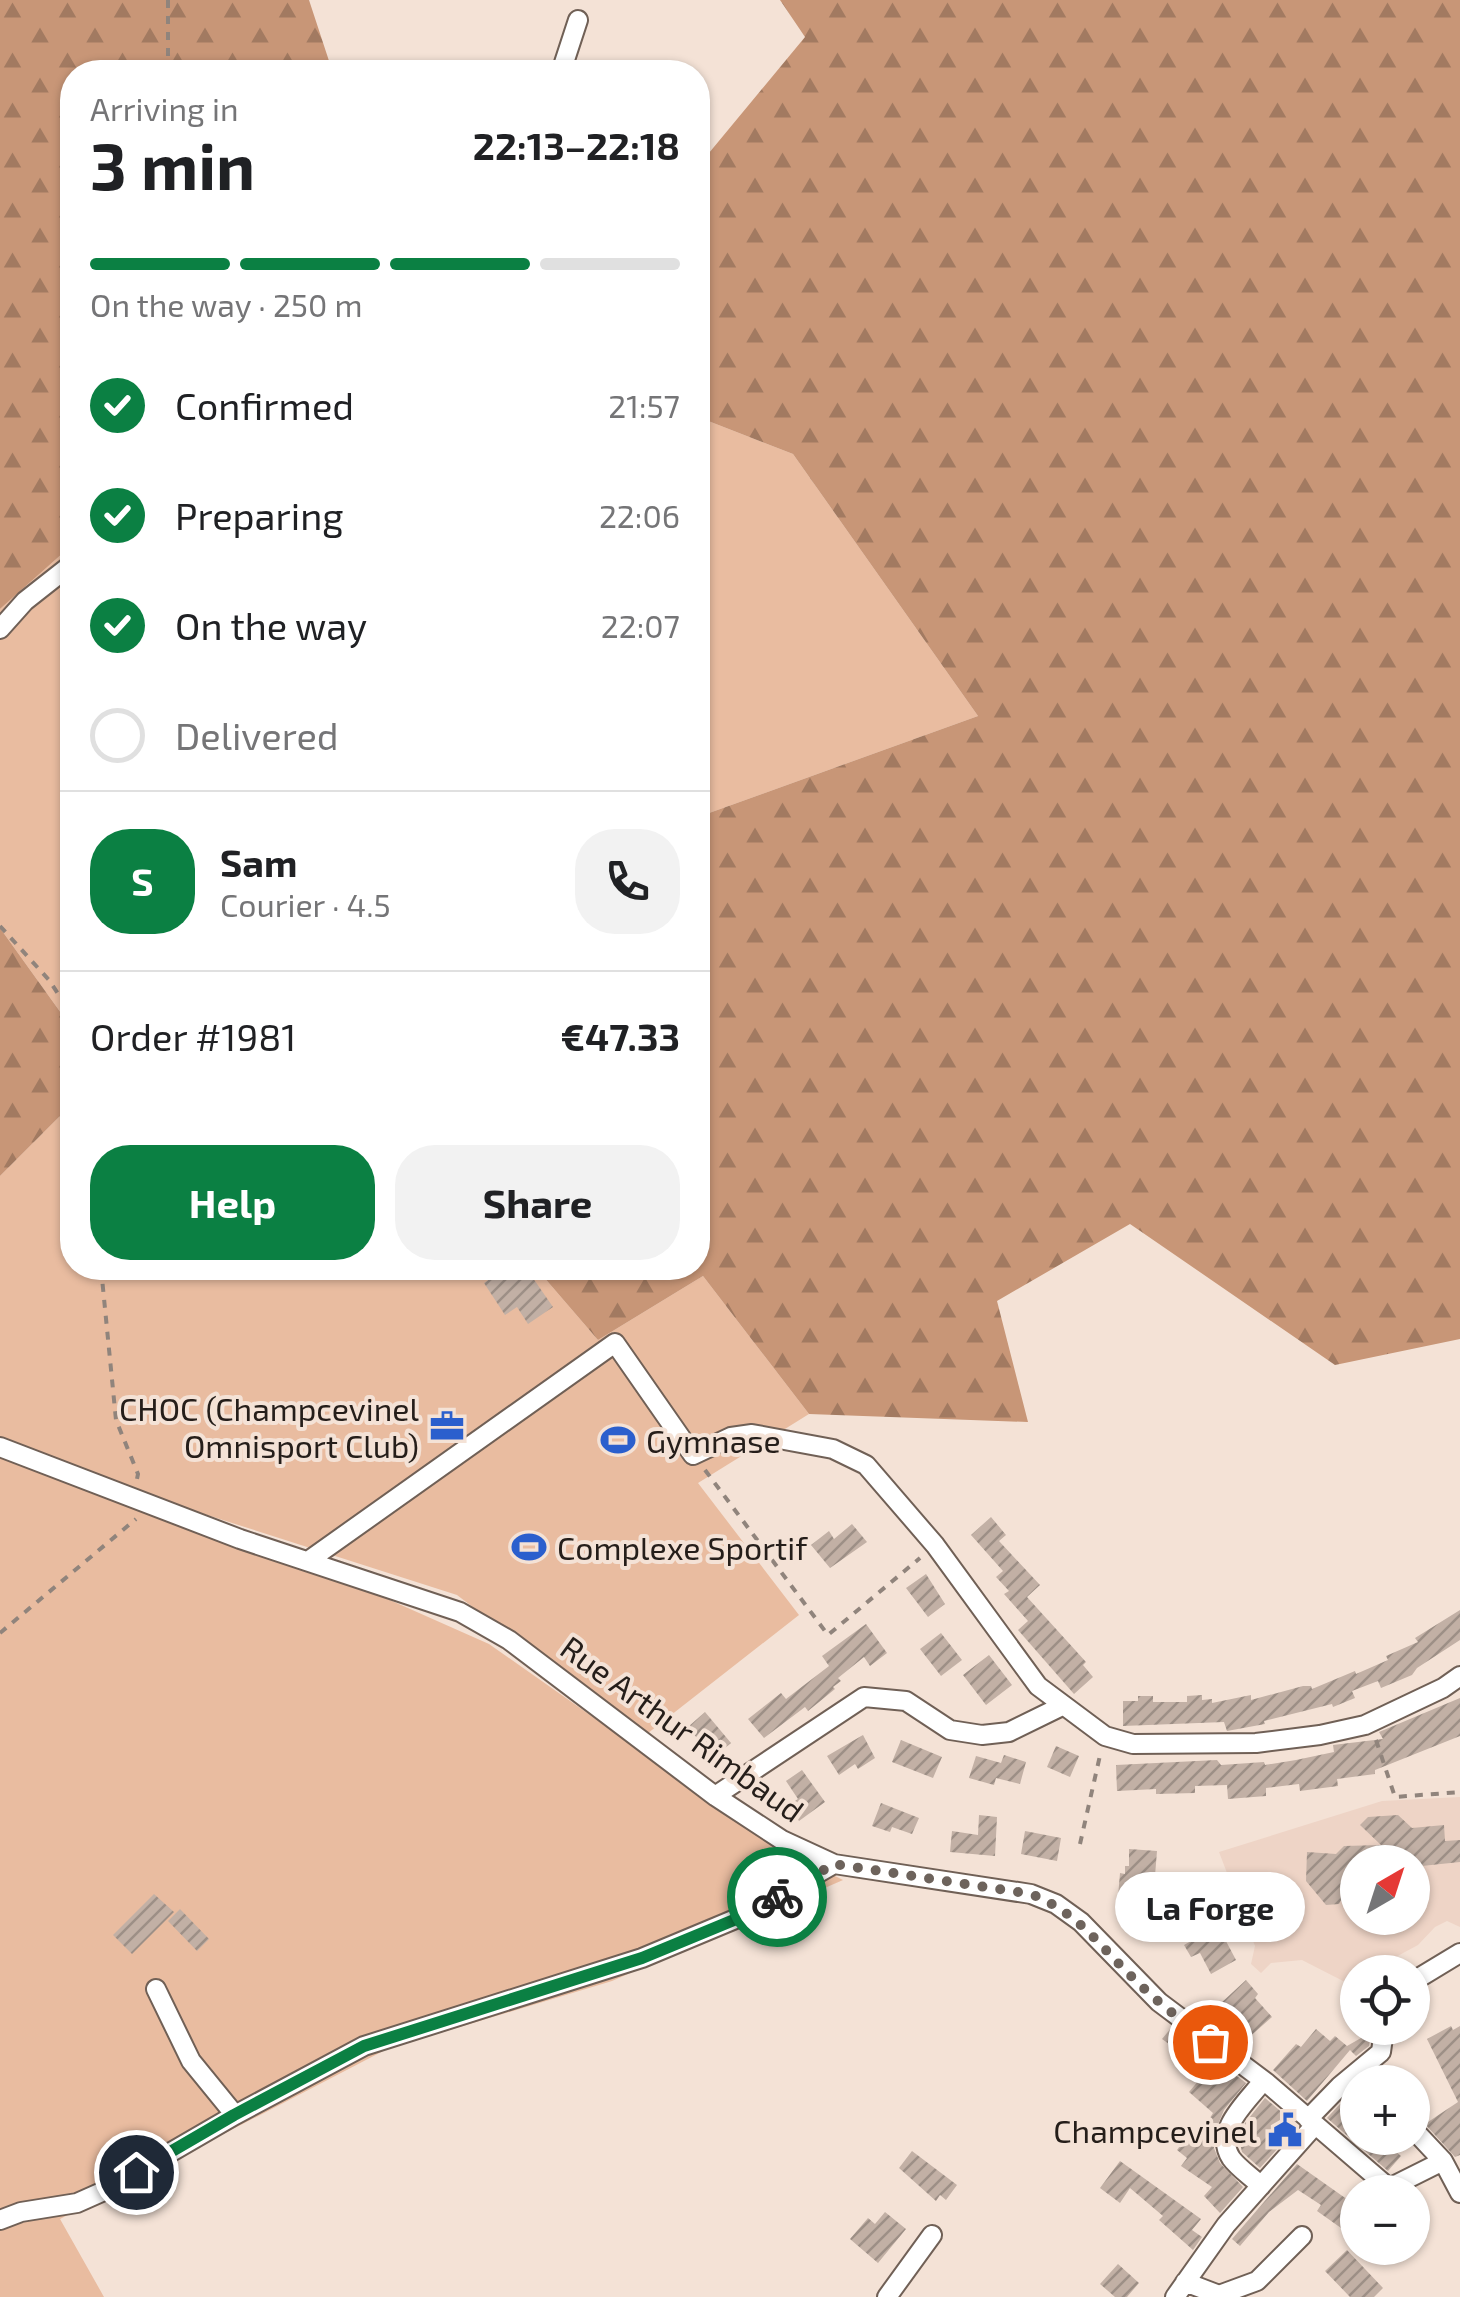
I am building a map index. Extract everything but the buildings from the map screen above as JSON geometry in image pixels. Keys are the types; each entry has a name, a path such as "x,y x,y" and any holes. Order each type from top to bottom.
{"street":[{"path":"565,60 578,20"},
{"path":"0,629 25,601 60,573"},
{"path":"308,1560 616,1343 693,1454 731,1437 752,1434 833,1449 866,1465 935,1545 1038,1686 1104,1736 1133,1744 1256,1744 1320,1734 1365,1725 1460,1676"},
{"name":"Rue Arthur Rimbaud","path":"0,1447 151,1507 460,1612 509,1640 715,1796 782,1840 834,1864 1031,1894 1056,1904 1081,1922 1158,2002 1263,2080 1389,2188 1450,2164"},
{"path":"715,1796 864,1697 906,1701 950,1730 982,1736 1009,1732 1062,1706"},
{"path":"0,2220 21,2212 77,2203 364,2046 642,1958 746,1915 834,1864"},
{"path":"1430,1971 1460,1953"},
{"path":"156,1989 191,2061 234,2115"},
{"path":"1261,2186 1231,2158 1226,2136 1228,2126 1263,2080"},
{"path":"1302,2236 1256,2280 1219,2295 1180,2290 1226,2226 1312,2122 1340,2098"},
{"path":"1430,2145 1450,2164 1460,2193"},
{"path":"887,2297 932,2235"}],"path":[{"path":"168,0 168,60"},
{"path":"0,926 60,997"},
{"path":"102,1280 116,1420 138,1474 132,1498"},
{"path":"693,1454 828,1635 935,1545"},
{"path":"0,1634 151,1507"},
{"path":"1080,1844 1104,1736"},
{"path":"1377,1742 1394,1797 1460,1792"}],"shaded area":[{"path":"710,422 793,454 978,716 710,813"},
{"path":"60,556 60,1012 0,928 0,609"},
{"path":"60,1116 60,1280 546,1280 598,1340 696,1280 706,1280 809,1414 698,1483 799,1615 643,1737 457,1595 176,1505 489,1644 779,1848 843,1880 612,1981 387,2049 60,2219 104,2297 0,2297 0,1176"},
{"path":"1460,1797 1460,1927 1447,1921 1430,1932 1430,1845 1340,1845 1340,1935 1427,1935 1399,1955 1340,1955 1340,1979 1302,1960 1271,1963 1261,1973 1251,1964 1255,1946 1219,1852 1382,1801"}],"green space":[{"path":"0,0 309,0 329,60 60,60 60,556 0,609"},
{"path":"780,0 1460,0 1460,1339 1335,1365 1130,1224 997,1301 1028,1422 809,1414 706,1280 710,1280 710,813 978,716 793,454 710,422 710,152 805,37"},
{"path":"0,928 60,1012 60,1116 0,1176"},
{"path":"546,1280 696,1280 598,1340"}],"way so far":[{"path":"777,1897 834,1864 1031,1894 1056,1904 1081,1922 1131,1977 1210,2042"}],"place":[{"name":"CHOC (Champcevinel Omnisport Club)","path":"447,1426"},
{"name":"Gymnase","path":"618,1440"},
{"name":"Complexe Sportif","path":"529,1547"},
{"name":"La Forge","path":"1210,2042"},
{"name":"Champcevinel","path":"1285,2130"}],"route":[{"path":"136,2172 364,2046 642,1958 746,1915 777,1897"}]}
